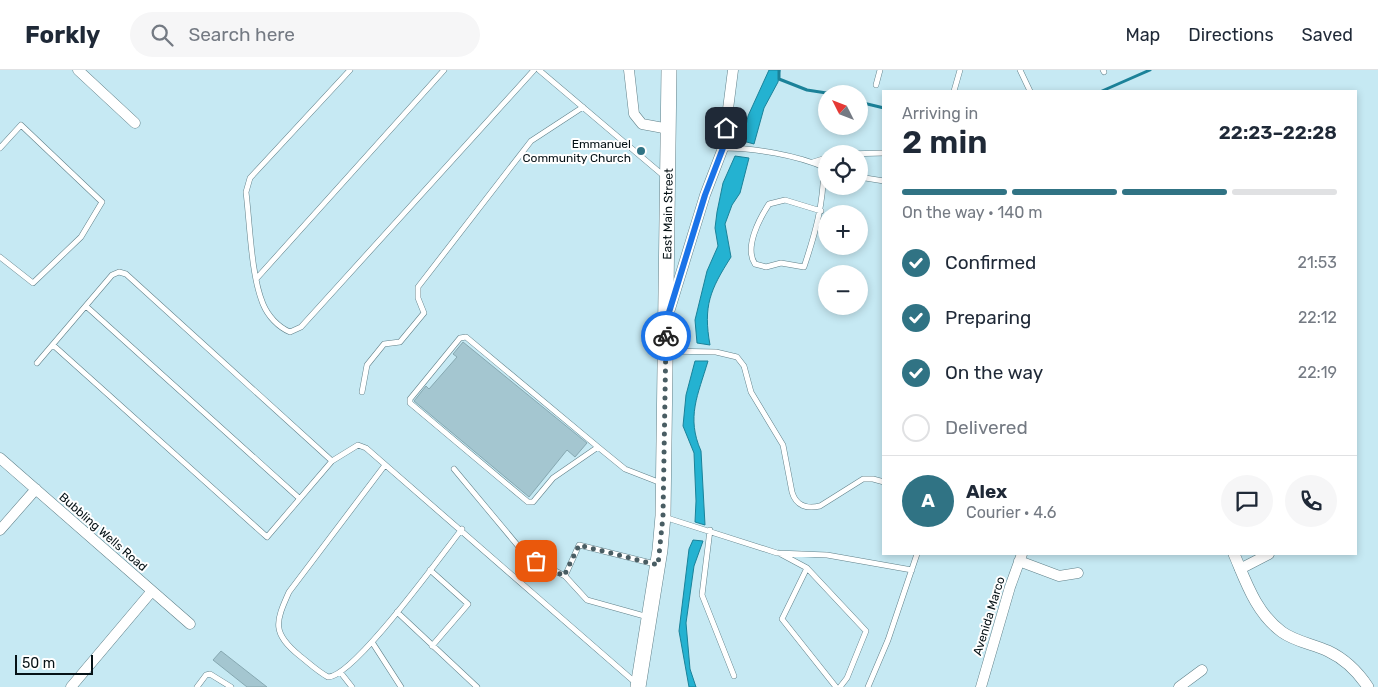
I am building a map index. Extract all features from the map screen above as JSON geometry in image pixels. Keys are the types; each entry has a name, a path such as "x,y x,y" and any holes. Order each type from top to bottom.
{"main road":[{"name":"East Main Street","path":"638,686 658,565 663,516 669,70"}],"street":[{"path":"78,70 135,123"},
{"path":"629,70 634,114 642,124 669,129"},
{"path":"666,322 705,195 723,148 733,70"},
{"name":"Bubbling Wells Road","path":"0,458 190,624"},
{"path":"0,530 36,489"},
{"path":"1234,555 1255,602 1275,626 1291,638 1338,657 1356,671 1368,687"},
{"path":"1240,569 1267,555"},
{"path":"1021,558 1059,576 1078,573"},
{"name":"Avenida Marco","path":"981,687 1021,558"},
{"path":"71,687 152,591"},
{"path":"1179,687 1202,670"}],"lane":[{"path":"350,70 250,178 246,192 257,278 263,305 279,327 290,332 301,327 534,70"},
{"path":"257,278 444,70"},
{"path":"539,70 668,179"},
{"path":"876,85 880,70"},
{"path":"954,90 960,70"},
{"path":"1020,70 1030,90"},
{"path":"362,392 367,365 384,344 400,342 424,314 418,298 418,288 531,141 583,107"},
{"path":"0,148 22,124 102,202 80,237 33,283 0,257"},
{"path":"723,148 751,150 818,164"},
{"path":"868,153 882,153"},
{"path":"813,162 818,160"},
{"path":"868,179 882,182"},
{"path":"784,200 821,211 804,268 781,263 766,267 755,264 750,257 751,245 769,204 784,200"},
{"path":"37,363 112,275 120,272 126,274 332,461"},
{"path":"86,307 299,498"},
{"path":"598,447 564,469 533,502 528,502 410,403 410,399 460,338 466,336 625,469 641,477 664,484"},
{"path":"53,345 267,538 332,461 358,444 366,448 462,529 638,686"},
{"path":"666,351 716,352 737,357 744,366 751,392 783,445 793,498 801,505 812,508 820,506 863,479 882,481"},
{"path":"386,465 289,592 280,611 279,632 284,643 328,677 335,677 372,642 462,529"},
{"path":"454,469 518,547 536,561 564,576 587,600 650,617"},
{"path":"663,516 777,553 807,568 866,631 847,678 840,687"},
{"path":"710,530 702,595 734,676"},
{"path":"564,576 579,545 658,565"},
{"path":"777,553 827,555 912,570"},
{"path":"868,687 888,640 918,555"},
{"path":"807,568 782,619 836,687"},
{"path":"430,570 468,604 432,646"},
{"path":"397,612 477,687"},
{"path":"372,642 401,687"},
{"path":"341,673 352,687"},
{"path":"197,687 206,675 214,674 230,687"}],"water":[{"path":"769,70 780,70 778,82 764,108 754,144 743,141 748,116"},
{"path":"735,156 749,158 740,193 732,205 725,224 731,257 713,289 710,299 707,319 710,345 697,343 695,320 707,271 718,246 715,228 723,183"},
{"path":"695,361 708,361 697,395 694,417 694,427 701,451 705,525 695,522 694,453 683,426 686,395"},
{"path":"693,540 703,541 694,566 686,623 690,669 696,687 689,687 679,631 689,549"}],"building":[{"path":"463,342 587,443 575,457 567,450 529,497 414,401 426,386 429,389 457,357 453,354"},
{"path":"221,651 267,687 247,687 213,660"}],"waterway":[{"path":"779,70 779,79 807,90 818,92"},
{"path":"1104,90 1150,70"},
{"path":"868,104 882,108"}],"way so far":[{"path":"536,561 545,564 564,576 579,545 658,565 663,516 666,336"}],"place":[{"name":"Emmanuel Community Church","path":"641,151"}],"route":[{"path":"666,336 666,322 705,195 723,148 726,128"}]}
